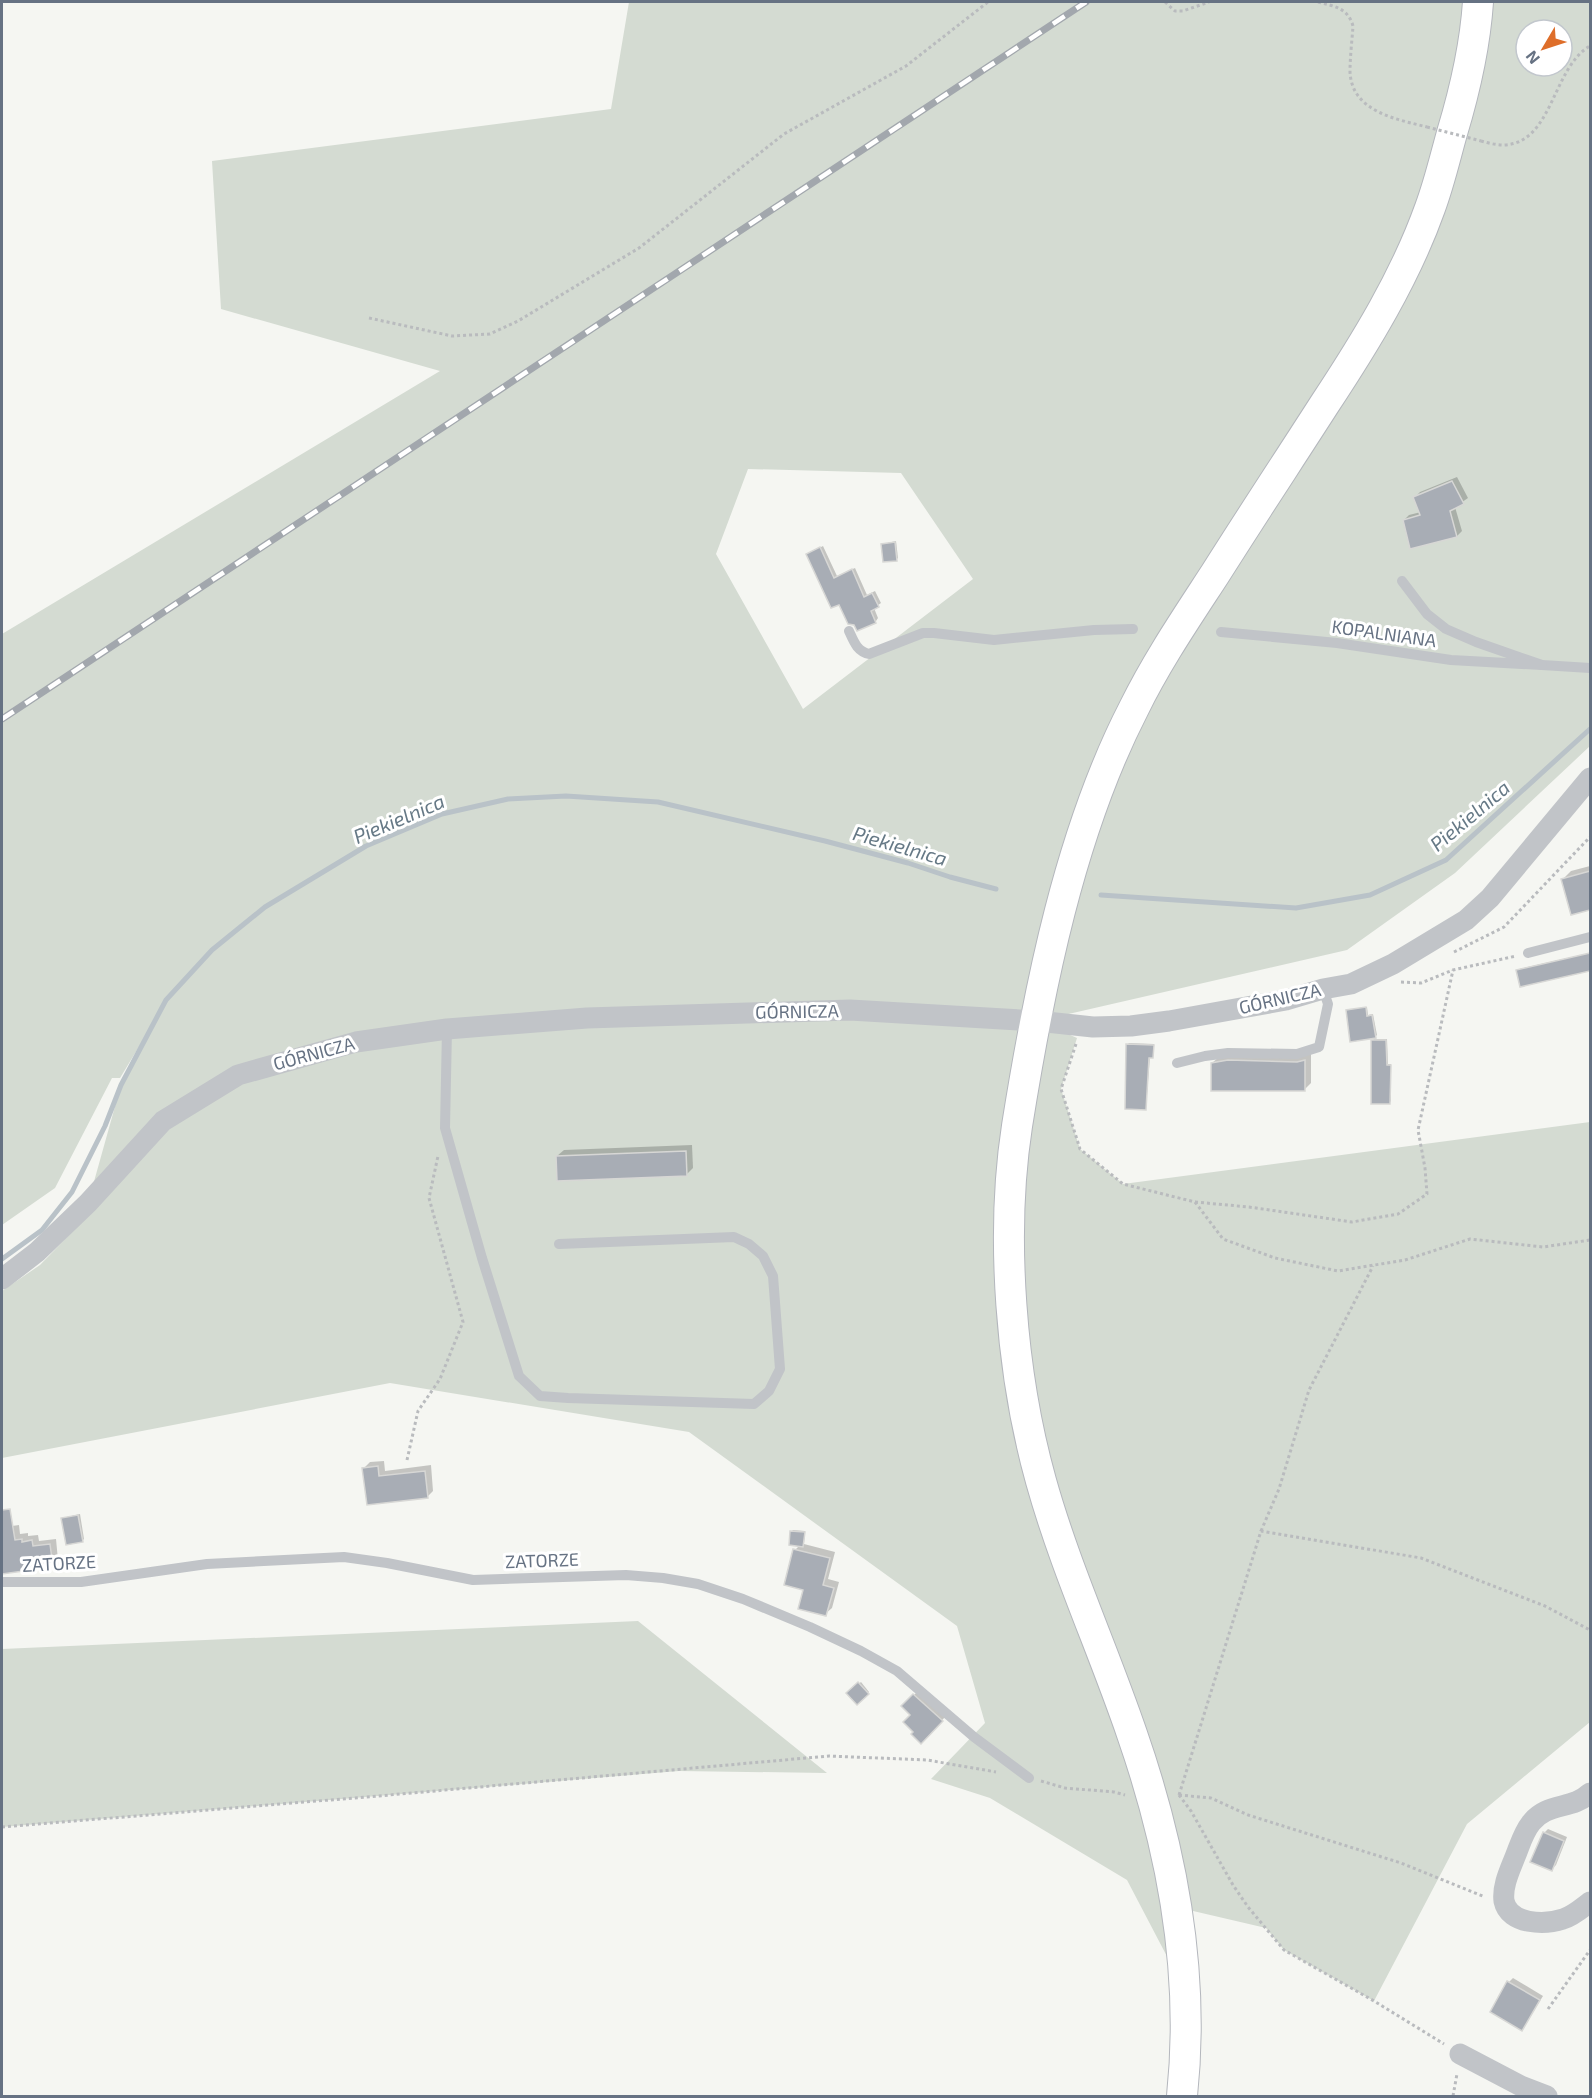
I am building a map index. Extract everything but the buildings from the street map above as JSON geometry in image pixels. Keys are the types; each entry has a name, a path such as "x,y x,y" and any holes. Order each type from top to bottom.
{"main road":[{"path":"1182,2097 1185,2025 1182,1966 1176,1907 1165,1849 1132,1733 1062,1549 1040,1478 1025,1414 1017,1361 1010,1269 1010,1212 1016,1132 1051,950 1083,832 1102,779 1135,704 1177,632 1349,366 1390,295 1431,207 1465,88 1478,2"}],"street":[{"name":"GÓRNICZA","path":"2,1279 37,1252 88,1203 164,1121 238,1075 356,1042 447,1029 588,1018 850,1010 1037,1021 1093,1027 1131,1026 1286,1000 1323,989 1351,984 1393,964 1466,920 1490,898 1590,778"},
{"path":"1590,1793 1583,1800 1575,1803 1549,1808 1529,1825 1508,1876 1504,1898 1506,1907 1513,1915 1520,1919 1541,1922 1565,1918 1590,1902"},
{"path":"1460,2054 1547,2097"}],"lane":[{"name":"KOPALNIANA","path":"1402,580 1427,614 1446,629 1506,654 1542,664"},
{"path":"849,631 857,648 862,653 869,654 923,633 1002,640 1094,630 1133,629"},
{"name":"KOPALNIANA","path":"1221,632 1337,643 1451,660 1590,668"},
{"path":"1528,953 1590,937"},
{"path":"1177,1063 1228,1053 1298,1054 1319,1047 1328,1004 1323,989"},
{"path":"447,1029 445,1128 519,1376 540,1396 568,1398 754,1404 769,1391 780,1370 773,1276 763,1256 749,1244 734,1237 559,1244"},
{"name":"ZATORZE","path":"2,1582 81,1582 207,1564 344,1557 473,1580 626,1575 698,1584 743,1599 810,1627 897,1671 974,1737 1029,1778"}],"path":[{"path":"369,318 452,336 490,334 518,321 639,248 784,134 906,66 988,2"},
{"path":"1165,2 1175,11 1183,11 1209,2"},
{"path":"1318,2 1341,8 1351,19 1353,26 1350,73 1361,100 1385,116 1501,145 1524,139 1531,134 1546,114 1568,67 1575,57 1590,46"},
{"path":"1398,982 1421,983 1453,970 1528,953"},
{"path":"1077,1038 1060,1089 1080,1149 1123,1184 1195,1202 1249,1207 1352,1222 1398,1214 1427,1194 1418,1130 1453,970"},
{"path":"407,1460 418,1411 440,1379 463,1322 429,1198 445,1128"},
{"path":"1195,1202 1223,1239 1275,1258 1338,1272 1405,1260 1470,1239 1543,1247 1590,1240"},
{"path":"1179,1795 1261,1531 1279,1489 1309,1390 1373,1266"},
{"path":"1261,1531 1421,1558 1545,1606 1590,1630"},
{"path":"2,1827 829,1756 927,1760 1029,1778 1065,1788 1114,1792"},
{"path":"1179,1795 1211,1798 1248,1815 1401,1863 1471,1890 1506,1907"},
{"path":"1179,1795 1191,1811 1248,1907 1284,1950 1374,2001 1460,2054"},
{"path":"1548,2009 1590,1950"}],"shaded area":[{"path":"629,2 1590,2 1590,746 1455,873 1347,950 1038,1021 1077,1038 1061,1089 1080,1149 1123,1184 1590,1122 1590,1722 1467,1824 1374,2001 1284,1950 1266,1928 1176,1907 1183,1987 1127,1880 990,1798 931,1779 985,1723 957,1626 689,1432 390,1383 2,1458 2,1291 40,1265 114,1189 88,1203 121,1085 157,1017 120,1078 112,1078 55,1188 2,1225 2,634 440,371 221,309 212,161 611,109","holes":["748,469 901,473 973,579 803,709 716,554"]},
{"path":"638,1621 827,1773 679,1771 2,1827 2,1649"}],"waterway":[{"name":"Piekielnica","path":"1101,895 1296,908 1370,895 1446,860 1590,729"},
{"name":"Piekielnica","path":"2,1259 42,1230 72,1192 105,1126 121,1085 166,1000 212,950 265,907 366,846 442,814 508,799 566,796 658,802 825,841 996,889"}],"railway":[{"path":"2,719 1086,2"}]}
